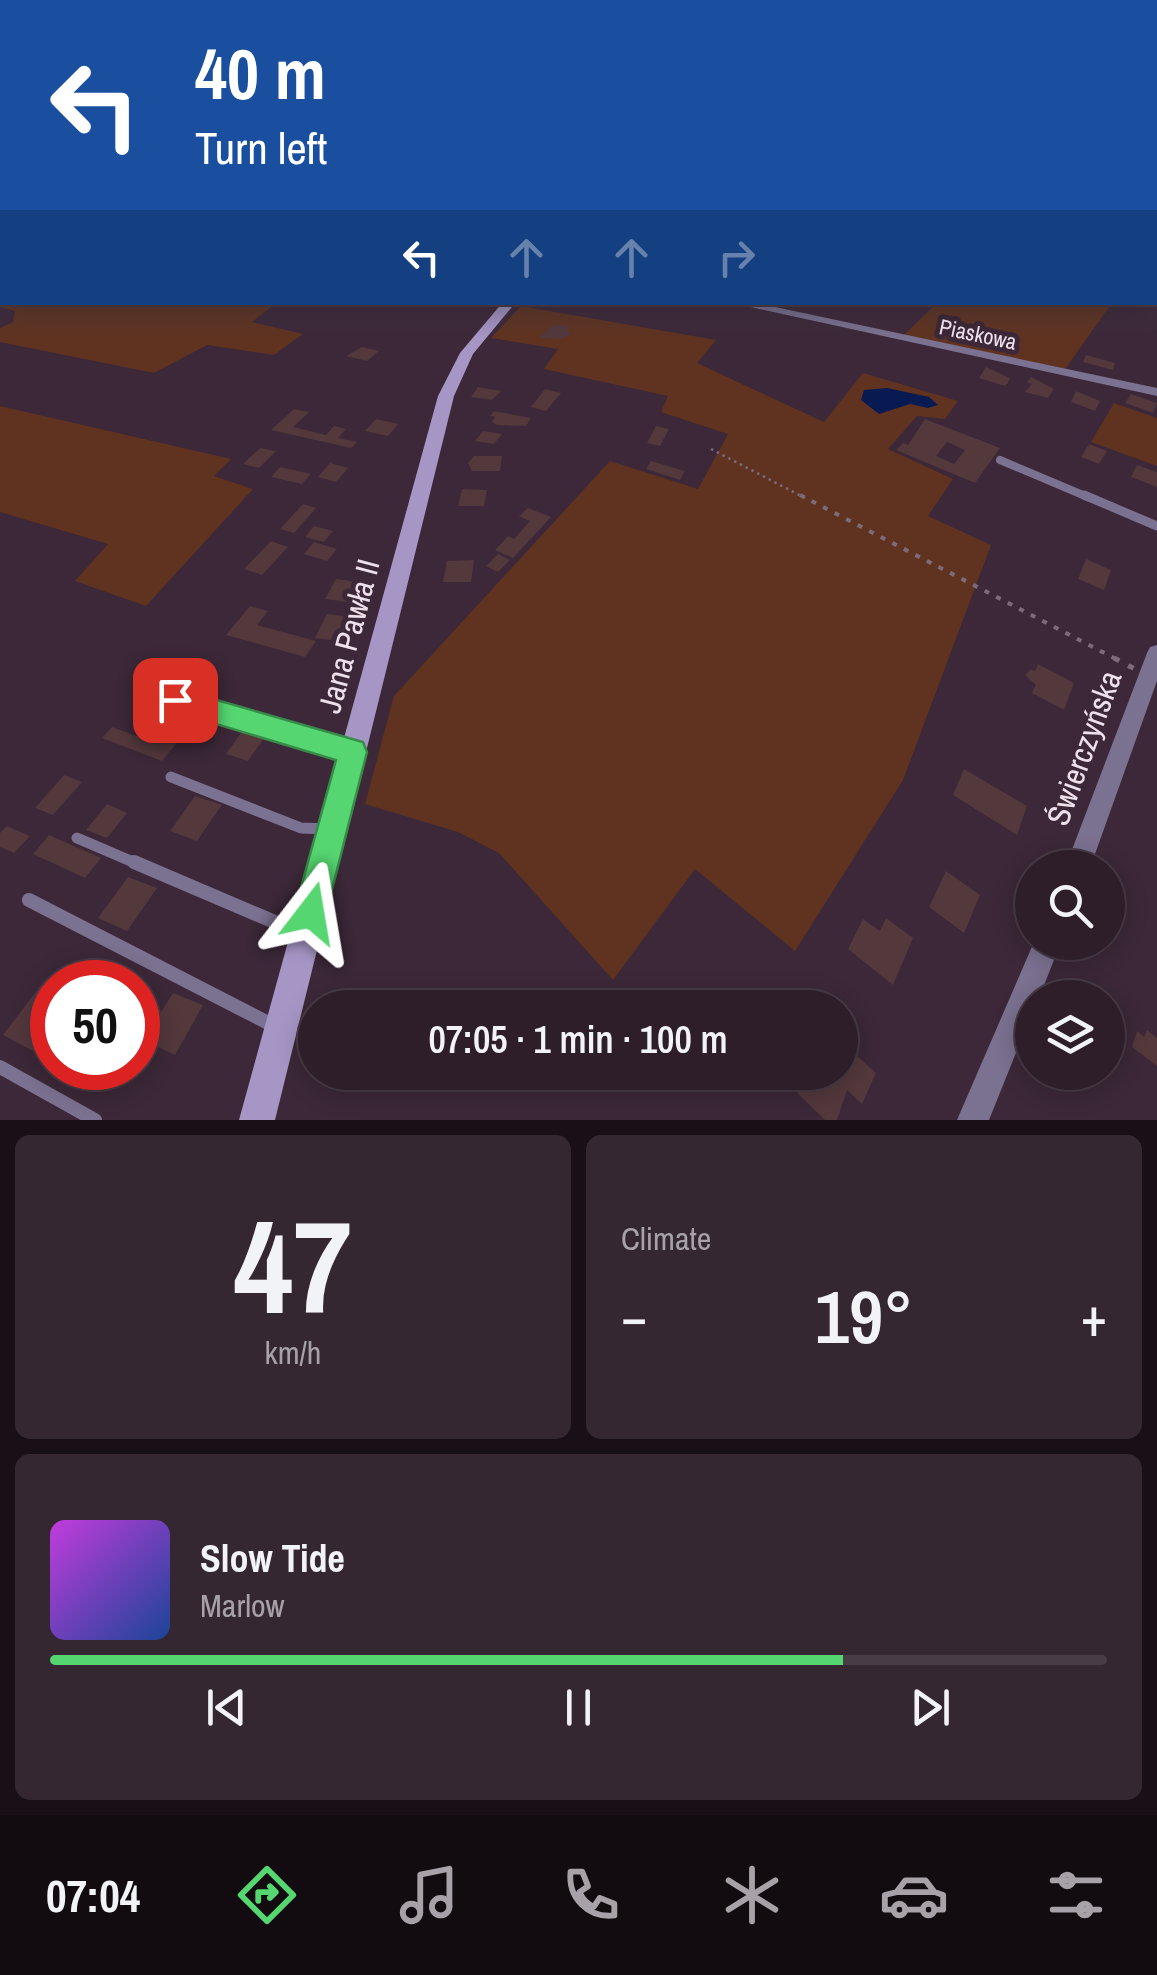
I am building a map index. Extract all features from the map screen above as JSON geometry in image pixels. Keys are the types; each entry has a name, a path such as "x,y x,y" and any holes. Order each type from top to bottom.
{"main road":[{"name":"Jana Pawła II","path":"257,1120 446,396 474,342 507,305"}],"street":[{"name":"Piaskowa","path":"747,305 1157,392"},
{"name":"Świerczyńska","path":"1084,850 1157,653"},
{"path":"974,1120 1041,960"}],"lane":[{"path":"1000,460 1157,526"},
{"path":"175,700 352,752"},
{"path":"171,777 301,828 332,829"},
{"path":"77,838 305,936"},
{"path":"29,900 280,1030"},
{"path":"0,1067 95,1120"}],"path":[{"path":"711,449 766,481 841,514 1148,676"}],"shaded area":[{"path":"273,305 252,322 303,334 274,355 207,345 154,373 0,342 0,328 13,322 15,311 0,307"},
{"path":"935,305 1111,305 1065,369 904,335"},
{"path":"521,306 716,340 697,363 824,422 863,373 958,401 945,419 917,416 888,449 953,479 928,516 991,545 903,780 795,951 695,869 613,980 499,853 458,832 365,804 394,696 610,461 698,489 728,434 661,412 668,396 544,369 558,349 491,338"},
{"path":"887,388 929,397 938,405 928,408 910,404 879,414 861,400 864,390"},
{"path":"1114,403 1157,418 1157,466 1091,442"},
{"path":"0,406 231,459 214,476 253,489 146,606 75,581 108,544 0,512"}],"building":[{"path":"554,324 570,327 567,331 572,334 561,339 539,338"},
{"path":"362,347 379,351 367,361 346,356"},
{"path":"1086,355 1115,363 1113,370 1083,362"},
{"path":"986,367 1010,378 1008,383 1005,386 979,378"},
{"path":"1031,377 1054,389 1048,398 1025,392 1032,384 1027,382"},
{"path":"478,387 501,391 492,400 471,397"},
{"path":"545,389 561,393 546,411 531,407"},
{"path":"1076,391 1100,401 1095,411 1071,402"},
{"path":"1131,394 1157,403 1153,413 1125,403"},
{"path":"294,409 309,412 293,427 326,435 334,426 346,429 338,438 357,442 351,448 271,430"},
{"path":"494,411 531,418 526,426 497,425 492,422 495,417 490,416"},
{"path":"376,419 398,424 388,436 365,431"},
{"path":"925,419 1000,448 975,483 896,450 903,443 908,445","holes":["947,442 965,450 954,464 936,456"]},
{"path":"656,426 669,429 660,446 647,443"},
{"path":"483,431 502,434 494,444 475,441"},
{"path":"1089,444 1107,451 1099,464 1081,457"},
{"path":"260,448 276,451 259,468 243,464"},
{"path":"474,456 502,456 500,471 472,471 468,463"},
{"path":"651,461 685,471 680,480 646,469"},
{"path":"330,463 348,468 336,482 318,477"},
{"path":"1137,465 1157,472 1157,487 1131,477"},
{"path":"280,467 311,474 302,484 271,477"},
{"path":"462,489 487,490 484,506 458,506"},
{"path":"303,504 316,508 294,533 280,529"},
{"path":"528,508 551,517 513,558 495,550 508,536 514,539 530,521 519,516"},
{"path":"314,526 333,531 324,542 305,537"},
{"path":"271,541 288,547 262,575 244,569"},
{"path":"314,542 337,549 327,561 304,554"},
{"path":"498,554 510,560 498,572 486,566"},
{"path":"1086,559 1111,570 1104,590 1078,579"},
{"path":"474,560 471,582 443,582 447,561"},
{"path":"336,579 357,582 347,602 325,599"},
{"path":"250,606 268,611 257,625 316,641 305,657 226,635"},
{"path":"327,614 350,617 339,641 315,638"},
{"path":"1038,664 1074,683 1064,710 1032,693 1036,685 1025,675 1031,669 1035,671"},
{"path":"161,716 190,727 162,761 102,738 112,727 142,738"},
{"path":"244,729 265,737 248,761 226,754"},
{"path":"964,769 1027,806 1017,835 953,795"},
{"path":"64,775 82,782 53,815 35,808"},
{"path":"195,796 222,805 197,841 170,831"},
{"path":"107,804 127,813 107,838 86,830"},
{"path":"7,826 30,836 14,853 0,847 0,833"},
{"path":"49,835 101,858 85,878 33,854"},
{"path":"946,871 980,895 964,933 929,907"},
{"path":"128,877 157,888 127,931 98,918"},
{"path":"886,918 913,938 893,985 848,949 863,919 880,931"},
{"path":"173,993 203,1005 175,1055 160,1048 160,1013"},
{"path":"30,999 30,1049 3,1035"},
{"path":"1147,1030 1157,1038 1157,1066 1132,1047 1137,1031 1144,1037"},
{"path":"858,1057 876,1073 862,1104 847,1090 858,1090"},
{"path":"794,1090 847,1090 837,1120 825,1120"}],"route":[{"path":"175,700 352,752 311,913"}]}
